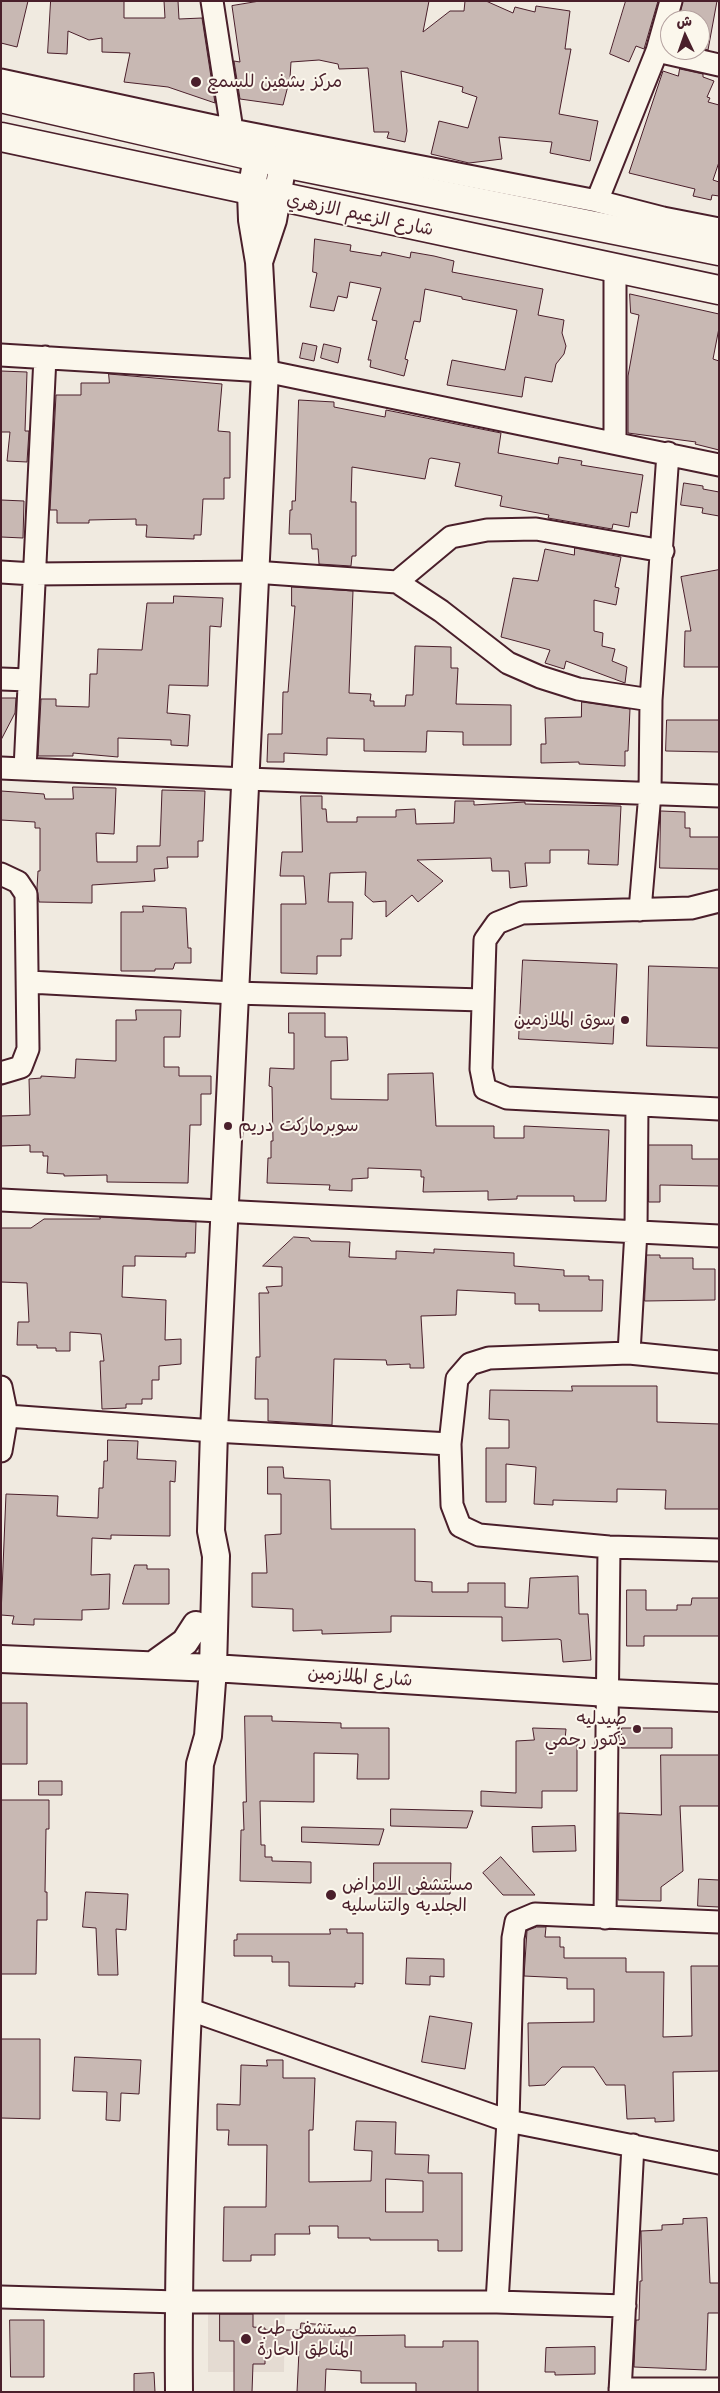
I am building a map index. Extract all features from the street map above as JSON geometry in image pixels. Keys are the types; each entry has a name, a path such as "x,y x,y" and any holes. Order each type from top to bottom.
{"main road":[{"name":"شارع الزعيم الازهري","path":"1,98 106,113 283,163 490,193 719,251"},
{"name":"شارع الزعيم الازهري","path":"1,137 278,198 719,290"}],"street":[{"path":"212,1 232,130"},
{"path":"598,201 657,51 672,1"},
{"path":"657,51 719,65"},
{"path":"1,80 106,113 232,130 490,193 598,201 663,218 719,229"},
{"path":"202,1667 216,1556 211,1531 214,1432 226,1211 234,993 246,779 254,572 266,371 259,262 252,220 251,192 257,157"},
{"path":"259,262 278,198 283,163"},
{"path":"614,442 615,269"},
{"path":"1,355 266,371 719,465"},
{"path":"25,769 45,357"},
{"path":"640,910 650,793 651,700 663,552 668,453"},
{"path":"398,582 451,537 487,530 536,529 663,552"},
{"path":"1,572 34,574 254,572 398,582 441,611 508,663 540,677 578,689 651,700"},
{"path":"1,679 29,680"},
{"path":"1,768 719,796"},
{"path":"1,874 18,882 26,894 29,982 28,1049 21,1067 1,1073"},
{"path":"719,901 691,908 522,912 497,923 485,940 481,1069 485,1089 507,1098 719,1109"},
{"path":"29,982 234,993 483,1000"},
{"path":"629,1353 636,1232 637,1105"},
{"path":"1,1200 719,1236"},
{"path":"719,1362 629,1353 489,1358 470,1364 458,1379 450,1444 452,1505 460,1526 478,1535 609,1547 719,1550"},
{"path":"1,1387 7,1416 1,1451"},
{"path":"7,1416 214,1432 450,1444"},
{"path":"179,2392 178,2302 188,2010 200,1764 208,1736 196,1625 203,1553 211,1531"},
{"path":"605,1918 609,1693 609,1547"},
{"path":"153,1665 185,1642 196,1625"},
{"name":"شارع الملازمين","path":"1,1659 202,1667 609,1693 719,1698"},
{"path":"498,2302 508,2121 512,1938 516,1922 535,1914 719,1922"},
{"path":"188,2010 508,2121 719,2162"},
{"path":"633,2145 620,2390 719,2389"},
{"path":"1,2297 178,2302 498,2302 625,2306"}],"shaded area":[{"name":"مستشفى طب المناطق الحارة","path":"208,2306 285,2306 284,2372 208,2372"}],"building":[{"path":"1,1 28,1 17,47 1,43"},
{"path":"51,1 124,1 124,18 165,18 164,1 178,1 179,19 202,18 215,103 168,87 124,82 130,53 102,52 102,38 89,40 68,31 67,54 48,53"},
{"path":"260,1 429,1 423,32 450,11 464,11 465,1 486,1 513,13 515,7 535,12 536,6 570,11 565,49 571,49 559,114 598,121 590,161 550,153 552,142 499,137 502,159 469,163 431,154 439,121 468,128 477,97 462,92 463,87 401,71 407,131 405,142 387,138 389,132 374,132 368,68 339,69 338,64 319,60 291,62 290,78 283,105 240,99 234,61 240,62 232,6"},
{"path":"626,1 658,1 644,49 636,46 629,62 610,54"},
{"path":"683,1 717,1 710,39 710,10 681,10"},
{"path":"680,69 703,74 703,77 714,81 707,97 710,98 708,102 719,105 719,162 713,180 719,182 719,196 712,195 711,200 693,196 695,189 629,173 663,71 678,76"},
{"path":"315,239 351,245 350,251 381,256 382,252 410,258 411,252 434,256 454,261 452,272 543,289 538,315 564,320 562,333 566,346 564,354 556,364 552,382 525,377 522,397 447,385 452,360 505,370 517,310 462,299 462,297 425,289 420,322 414,321 405,359 408,360 404,376 370,367 371,360 368,360 377,321 372,320 381,288 350,282 347,298 338,296 334,311 310,307 317,273 313,272"},
{"path":"630,294 719,314 719,328 713,359 719,361 719,450 695,444 696,442 628,433 628,376 639,315 631,313"},
{"path":"303,343 317,346 314,361 300,358"},
{"path":"324,344 341,348 338,363 321,358"},
{"path":"1,371 27,372 25,431 29,431 27,462 7,461 10,432 1,432"},
{"path":"109,374 222,384 218,431 230,432 230,478 224,478 224,499 203,499 201,535 194,535 194,539 146,537 147,525 136,525 136,519 89,520 89,523 57,523 57,510 50,510 56,395 81,395 81,383 109,383"},
{"path":"299,400 334,402 334,407 385,417 386,410 501,433 498,453 558,464 559,457 582,461 581,465 643,475 637,513 631,512 629,527 613,524 612,529 548,518 549,515 500,506 502,496 455,486 460,463 431,458 429,459 425,479 352,467 351,502 356,502 356,556 352,556 351,566 319,564 318,549 312,549 311,534 289,534 290,510 292,510 292,501 295,501"},
{"path":"684,483 703,486 703,489 719,492 719,516 702,513 703,508 681,505"},
{"path":"1,500 24,501 23,538 1,537"},
{"path":"575,548 621,557 615,587 619,588 616,605 594,600 594,631 603,633 602,646 615,649 612,661 627,667 625,683 566,661 564,669 545,663 550,650 501,637 513,578 538,581 545,549 574,555"},
{"path":"719,570 719,667 684,667 685,631 691,631 681,577"},
{"path":"292,587 353,591 349,693 371,694 370,701 374,701 374,706 405,706 406,695 413,695 415,646 451,647 451,668 458,668 456,704 511,705 511,745 463,745 463,732 427,731 426,752 364,751 364,739 327,738 327,755 284,753 284,762 267,762 268,734 282,734 283,692 288,692 295,606 292,606"},
{"path":"174,596 223,598 221,627 210,626 208,686 169,685 167,713 190,715 188,746 171,745 171,740 118,738 118,757 73,753 73,756 38,756 41,699 56,699 56,706 89,707 90,674 97,674 98,649 142,650 147,603 173,603"},
{"path":"1,698 16,698 15,713 1,740"},
{"path":"582,702 630,709 628,751 625,751 625,766 579,764 579,762 541,763 541,744 546,744 545,718 581,717"},
{"path":"667,720 719,720 719,752 666,751"},
{"path":"73,787 116,788 114,834 96,833 97,862 137,862 137,846 160,846 162,790 205,791 203,841 198,841 198,857 167,857 168,868 154,869 155,881 92,885 92,903 39,902 37,888 38,871 40,871 40,828 35,828 35,822 1,820 1,791 44,794 45,799 73,799"},
{"path":"301,796 322,796 322,809 326,809 327,822 357,822 357,817 396,817 396,810 415,809 416,824 454,823 455,801 474,801 474,805 525,802 525,804 621,806 618,865 588,864 589,850 550,850 550,863 525,863 527,886 510,888 509,871 492,871 491,858 417,860 443,881 418,902 412,895 386,917 386,901 373,902 365,895 366,872 330,873 328,902 353,902 352,939 341,939 341,956 317,956 317,974 281,973 281,904 306,904 304,876 280,876 282,852 302,852"},
{"path":"661,811 685,812 685,828 690,828 690,837 719,837 719,869 660,868"},
{"path":"143,906 186,908 188,948 191,948 191,963 175,963 173,969 121,971 121,912 143,912"},
{"path":"523,960 617,964 613,1044 519,1039"},
{"path":"649,966 719,968 719,1048 647,1046"},
{"path":"136,1010 181,1010 180,1037 164,1037 164,1067 179,1067 179,1076 211,1076 211,1094 201,1094 201,1125 190,1125 188,1183 107,1182 107,1175 64,1176 64,1174 47,1173 48,1156 43,1156 43,1152 30,1152 30,1145 1,1146 1,1116 30,1115 29,1079 41,1078 41,1076 75,1078 76,1059 116,1061 116,1020 136,1020"},
{"path":"289,1013 325,1013 325,1037 347,1037 348,1060 331,1061 331,1099 388,1100 388,1074 433,1073 436,1126 494,1126 494,1138 524,1138 524,1126 609,1130 606,1201 574,1201 574,1196 517,1196 517,1199 488,1200 488,1191 423,1192 424,1177 421,1177 421,1170 368,1168 368,1178 352,1179 352,1191 329,1190 330,1185 267,1183 268,1158 271,1158 271,1141 273,1141 272,1087 269,1086 270,1068 294,1069 294,1033 289,1033"},
{"path":"649,1145 692,1145 692,1159 719,1159 719,1186 660,1185 660,1202 649,1202"},
{"path":"100,1217 196,1222 195,1253 186,1253 186,1257 135,1256 135,1266 123,1266 122,1297 166,1300 165,1340 181,1339 181,1364 159,1366 159,1380 152,1380 152,1399 142,1399 142,1404 126,1404 126,1408 102,1409 100,1361 104,1361 101,1334 70,1332 70,1351 56,1351 56,1348 37,1348 37,1345 17,1345 18,1322 29,1322 27,1283 1,1282 1,1228 31,1228 44,1219 100,1219"},
{"path":"294,1237 309,1238 311,1241 350,1242 349,1257 396,1259 396,1251 434,1253 434,1249 514,1253 514,1266 564,1270 564,1276 589,1276 589,1280 603,1280 602,1311 539,1311 539,1304 515,1304 515,1293 457,1290 456,1315 421,1316 424,1368 410,1368 410,1364 387,1365 386,1360 334,1359 332,1425 268,1421 268,1399 255,1399 256,1357 260,1357 259,1293 269,1293 266,1287 282,1286 282,1267 263,1266"},
{"path":"647,1255 660,1255 660,1258 693,1258 693,1269 715,1269 715,1300 645,1301"},
{"path":"572,1386 657,1386 657,1422 719,1424 719,1509 665,1509 666,1490 617,1489 617,1502 553,1500 553,1505 534,1504 536,1467 506,1464 506,1502 486,1502 486,1448 509,1448 509,1420 489,1419 490,1390 572,1391"},
{"path":"108,1440 138,1441 137,1459 176,1461 175,1482 170,1481 170,1536 111,1535 111,1539 92,1538 91,1575 110,1574 109,1609 82,1610 82,1620 34,1619 34,1625 12,1624 14,1616 1,1615 6,1494 58,1496 57,1516 98,1518 99,1488 103,1488 104,1461 107,1461"},
{"path":"268,1467 283,1467 284,1478 330,1480 331,1529 415,1529 415,1581 432,1582 432,1592 468,1592 468,1583 505,1583 505,1607 528,1608 530,1578 578,1576 579,1614 588,1614 591,1660 563,1662 561,1640 558,1639 502,1641 502,1617 391,1616 391,1632 322,1634 322,1630 293,1631 293,1609 252,1607 252,1573 267,1573 265,1535 281,1534 281,1494 268,1494"},
{"path":"135,1565 147,1565 147,1569 169,1569 169,1604 123,1604"},
{"path":"627,1590 646,1590 646,1610 677,1610 677,1605 691,1605 692,1598 719,1598 719,1636 644,1636 644,1646 627,1646"},
{"path":"1,1703 27,1703 27,1764 1,1764"},
{"path":"245,1716 272,1716 272,1721 341,1723 341,1728 389,1728 389,1779 357,1779 358,1754 314,1753 314,1802 260,1801 261,1845 265,1845 265,1857 272,1857 272,1861 311,1862 311,1883 240,1881 241,1830 244,1830 243,1802 246,1802"},
{"path":"533,1728 566,1729 565,1740 577,1740 577,1791 542,1791 542,1808 481,1806 481,1791 516,1793 516,1741 534,1740"},
{"path":"622,1728 672,1728 672,1748 622,1748"},
{"path":"661,1755 719,1755 719,1806 680,1806 683,1871 661,1887 661,1901 618,1900 619,1813 661,1815"},
{"path":"39,1781 62,1781 62,1795 39,1795"},
{"path":"1,1800 49,1800 49,1829 46,1829 45,1892 47,1892 47,1920 37,1920 36,1974 1,1974"},
{"path":"391,1809 473,1811 467,1828 391,1826"},
{"path":"575,1826 576,1851 533,1852 532,1827"},
{"path":"302,1827 384,1829 379,1845 302,1842"},
{"path":"501,1857 535,1895 503,1895 483,1873"},
{"path":"374,1863 451,1863 450,1894 374,1894"},
{"path":"699,1879 719,1880 719,1907 698,1906"},
{"path":"86,1892 128,1894 126,1930 116,1929 118,1975 98,1975 96,1928 83,1927"},
{"path":"537,1927 546,1927 545,1937 560,1937 560,1947 564,1947 564,1958 626,1958 626,1972 664,1972 663,2037 692,2036 691,1966 719,1966 719,2071 673,2072 674,2121 655,2122 655,2118 627,2119 625,2085 606,2085 594,2067 562,2067 545,2085 529,2086 528,2023 594,2022 594,1989 567,1989 567,1978 524,1976 527,1931"},
{"path":"330,1929 347,1929 347,1933 363,1933 363,1984 355,1983 355,1987 289,1986 289,1962 272,1962 272,1956 234,1956 234,1940 237,1940 237,1934 330,1934"},
{"path":"407,1958 444,1959 444,1977 430,1976 430,1985 406,1984"},
{"path":"430,2016 472,2023 465,2069 422,2062"},
{"path":"1,2039 40,2039 40,2119 1,2118"},
{"path":"75,2057 141,2060 139,2094 121,2093 120,2121 106,2120 107,2092 73,2091"},
{"path":"267,2060 283,2060 283,2078 315,2078 313,2130 309,2130 309,2182 371,2181 372,2151 354,2150 356,2121 396,2122 395,2154 429,2155 428,2173 462,2173 462,2251 438,2251 438,2240 338,2238 338,2226 309,2226 310,2234 275,2234 275,2255 251,2255 251,2261 223,2261 224,2207 266,2207 267,2145 228,2145 229,2130 217,2130 217,2104 240,2105 241,2065 267,2066","holes":["386,2179 423,2181 423,2212 386,2212"]},
{"path":"707,2218 710,2283 719,2283 719,2313 708,2313 706,2370 634,2367 636,2320 639,2320 640,2281 642,2281 641,2231 662,2230 662,2225 683,2224 683,2219"},
{"path":"220,2314 253,2314 253,2327 265,2328 265,2330 300,2330 301,2323 327,2325 327,2331 340,2332 340,2336 405,2335 405,2347 443,2347 443,2341 478,2341 478,2392 416,2392 416,2383 361,2383 361,2371 326,2369 325,2392 297,2392 299,2351 265,2352 265,2364 253,2364 252,2392 234,2392 234,2341 220,2341"},
{"path":"10,2320 44,2320 44,2377 11,2377"},
{"path":"595,2347 595,2374 555,2375 555,2372 545,2372 546,2348"},
{"path":"154,2373 155,2392 134,2392 134,2374"}],"place":[{"name":"مركز يشفين للسمع","path":"196,82"},
{"name":"سوق الملازمين","path":"625,1020"},
{"name":"سوبرماركت دريم","path":"228,1126"},
{"name":"صيدليه دكتور رحمي","path":"637,1729"},
{"name":"مستشفى الامراض الجلديه والتناسليه","path":"331,1895"},
{"name":"مستشفى طب المناطق الحارة","path":"246,2339"}]}
